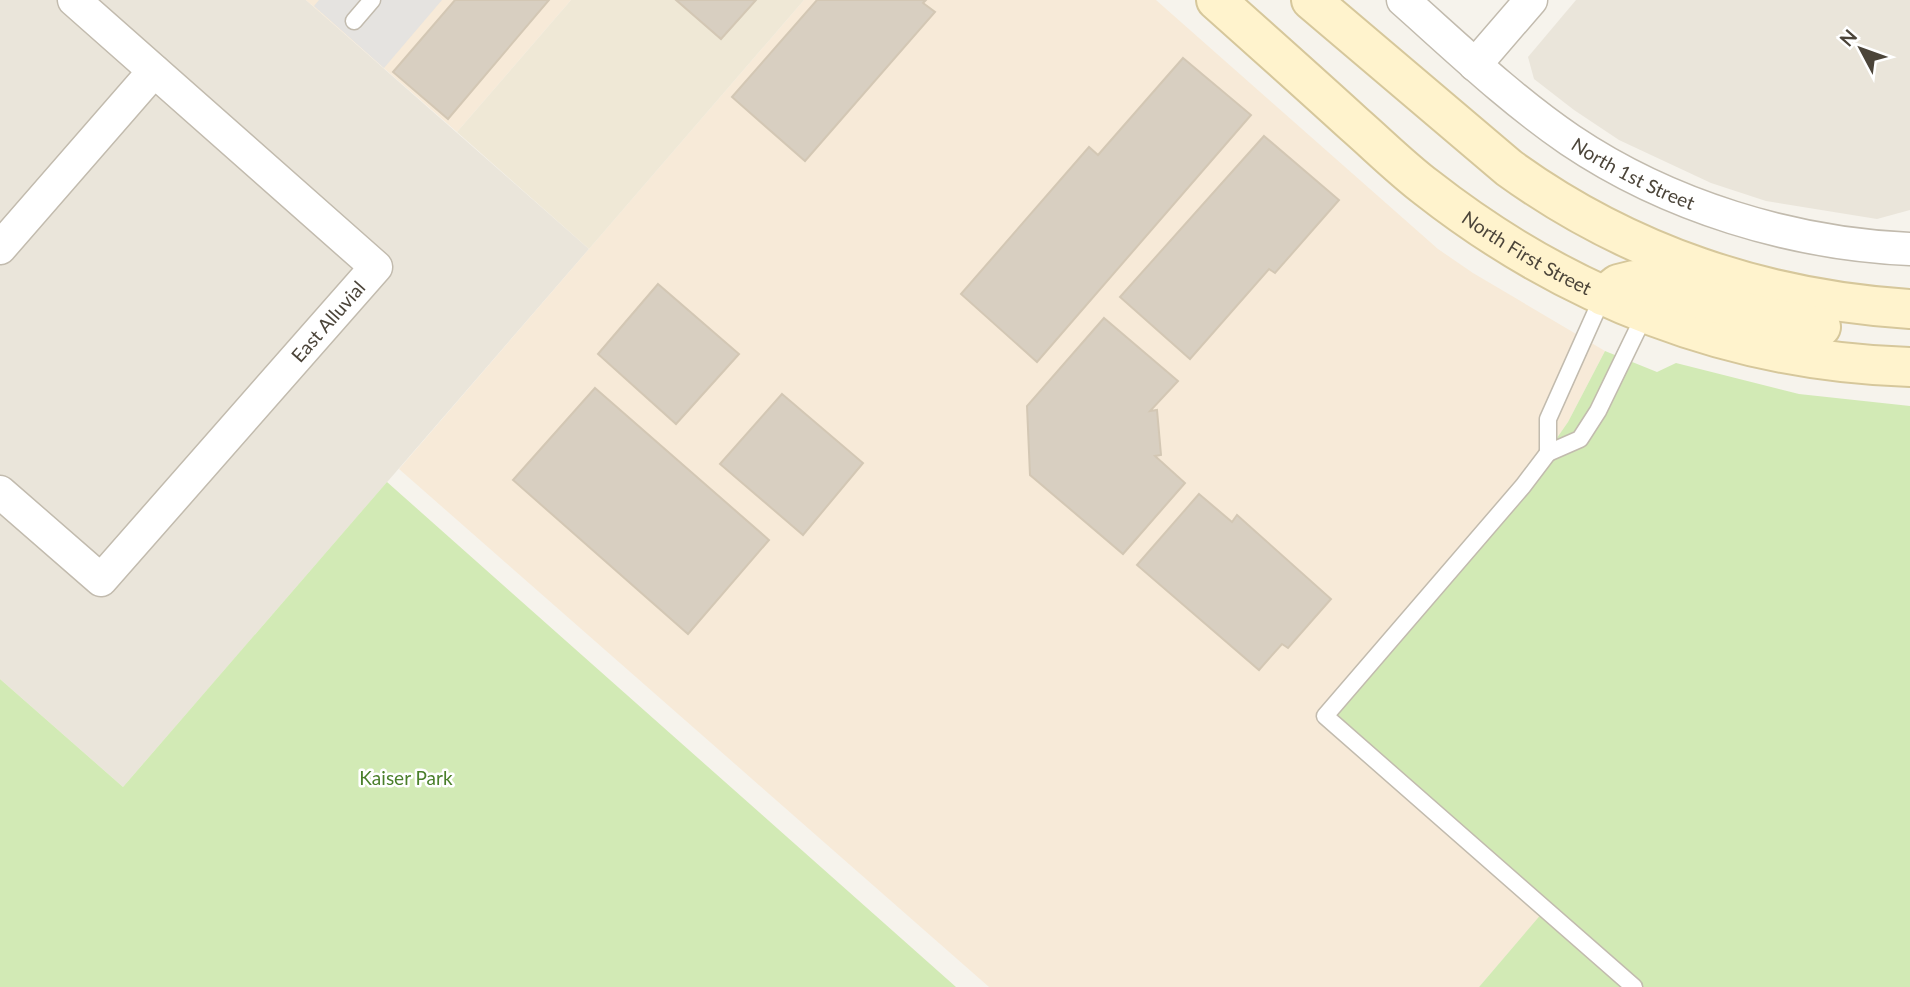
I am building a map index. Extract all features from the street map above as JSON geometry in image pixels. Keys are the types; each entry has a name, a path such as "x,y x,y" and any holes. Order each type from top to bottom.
{"main road":[{"name":"North First Street","path":"1216,0 1425,186 1482,228 1603,296 1724,342 1817,359 1910,367"},
{"path":"1311,0 1499,160 1539,190 1603,227 1665,256 1725,278 1792,296 1857,306 1910,309"},
{"path":"1603,296 1618,284 1634,280 1761,316 1831,328 1910,332"}],"street":[{"name":"East Alluvial","path":"0,492 101,580 376,267 74,0"},
{"name":"North 1st Street","path":"1403,0 1475,65 1551,127 1594,155 1697,205 1799,235 1910,249"},
{"path":"1475,65 1531,0"},
{"path":"0,248 154,71"}],"lane":[{"path":"354,21 372,0"},
{"path":"1548,453 1548,419 1603,296"},
{"path":"1634,987 1325,716 1524,486 1548,453 1580,439 1598,411 1645,314"}],"shaded area":[{"path":"0,0 306,0 589,249 123,787 0,679"},
{"path":"306,0 571,0 457,132"},
{"path":"319,0 442,0 384,68 314,6"},
{"path":"571,0 804,0 589,249 457,132"},
{"path":"804,0 1156,0 1438,249 1473,273 1605,351 1568,422 1536,468 1549,906 1479,987 989,987 399,469"},
{"path":"1576,0 1910,0 1910,210 1877,219 1766,201 1711,183 1619,140 1534,79 1528,57"}],"green space":[{"path":"1605,351 1657,372 1676,363 1799,394 1910,406 1910,987 1479,987 1549,905 1327,711 1536,468 1568,422"},
{"name":"Kaiser Park","path":"387,482 956,987 0,987 0,679 123,787"}],"building":[{"path":"455,0 549,0 448,119 393,72"},
{"path":"676,0 756,0 721,39"},
{"path":"817,0 926,0 923,3 935,12 805,161 732,97"},
{"path":"1183,58 1251,115 1037,362 961,294 1089,147 1098,155"},
{"path":"1264,136 1339,200 1275,273 1269,269 1190,359 1120,297"},
{"path":"658,284 739,354 676,424 598,354"},
{"path":"1104,318 1178,381 1150,411 1157,410 1161,455 1155,456 1185,483 1123,554 1030,475 1027,406"},
{"path":"595,388 769,540 688,634 513,480"},
{"path":"782,394 863,463 803,535 720,464"},
{"path":"1199,494 1232,522 1237,515 1331,599 1288,648 1282,644 1259,670 1137,565"}]}
